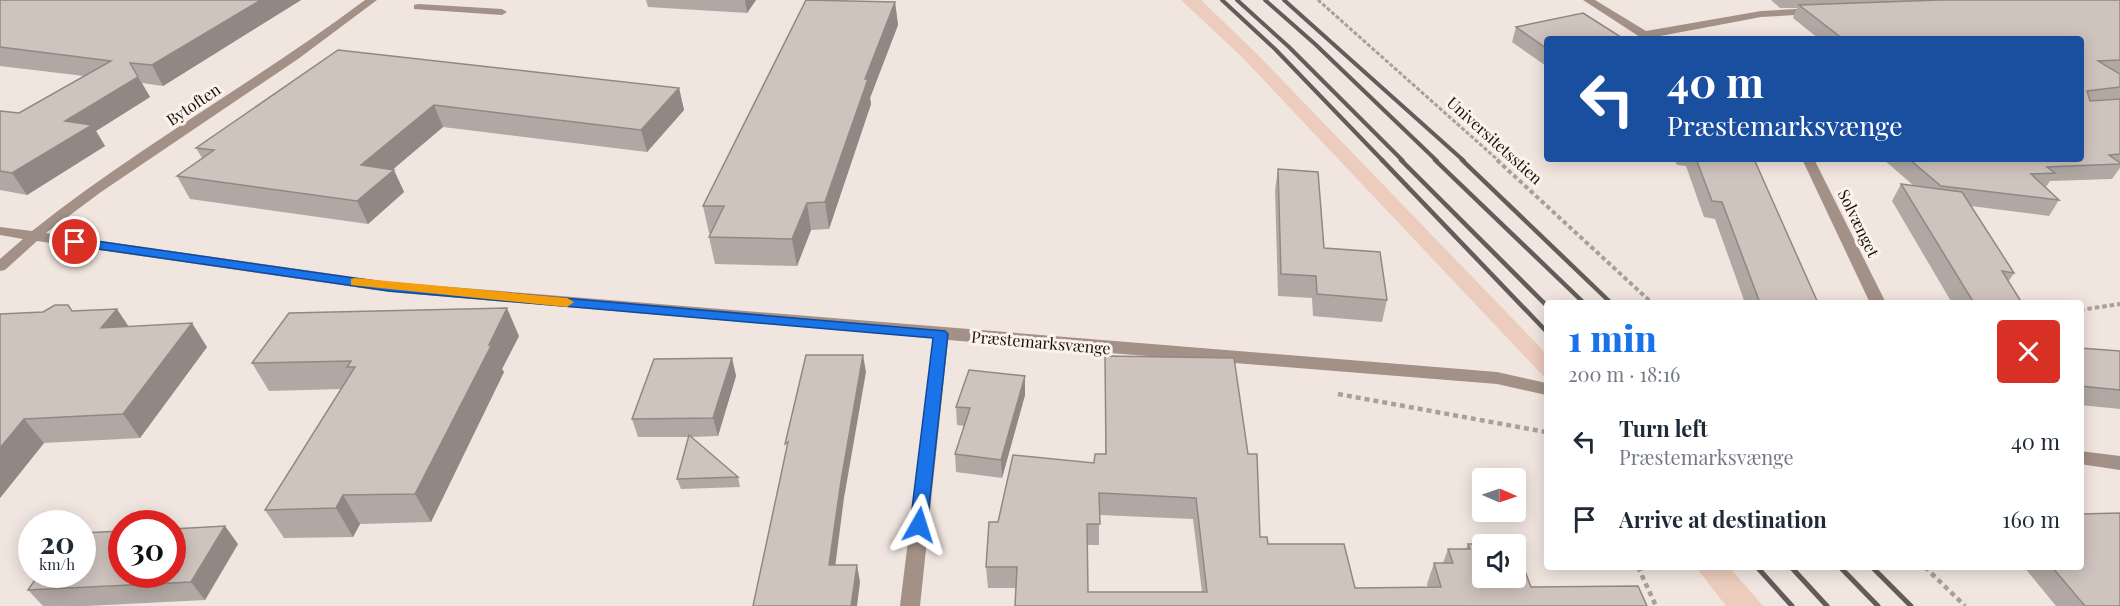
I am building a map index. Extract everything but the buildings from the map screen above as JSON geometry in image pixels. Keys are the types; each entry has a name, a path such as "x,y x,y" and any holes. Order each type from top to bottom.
{"street":[{"name":"Bytoften","path":"0,267 32,236 80,200 321,38 372,0"},
{"path":"1588,0 1646,36"},
{"path":"418,7 502,12"},
{"path":"1653,36 1761,14 1821,11"},
{"name":"Solvænget","path":"1809,162 1877,300"},
{"name":"Præstemarksvænge","path":"0,231 389,287 1497,378 1544,389"},
{"path":"910,606 940,334"},
{"path":"2084,458 2120,463"}],"path":[{"name":"Universitetsstien","path":"1318,0 1479,143 1649,300"},
{"path":"2084,309 2120,304"},
{"path":"1328,392 1544,432"},
{"path":"1639,570 1656,606"},
{"path":"1928,570 1965,606"}],"shaded area":[{"path":"1181,0 1201,0 1256,53 1539,346 1544,352 1544,377 1241,56"},
{"path":"1698,570 1732,570 1763,606 1726,606"}],"railway":[{"path":"1222,0 1275,49 1383,161"},
{"path":"1237,0 1289,47 1403,161"},
{"path":"1265,0 1315,44 1437,161"},
{"path":"1284,0 1464,161"},
{"path":"1382,160 1544,329"},
{"path":"1401,160 1544,303"},
{"path":"1435,160 1581,300"},
{"path":"1462,160 1608,300"},
{"path":"1760,570 1792,606"},
{"path":"1794,570 1827,606"},
{"path":"1843,570 1878,606"},
{"path":"1875,570 1911,606"}],"slow traffic":[{"path":"355,282 567,302"}],"route":[{"path":"75,242 389,287 940,334 919,525"}]}
